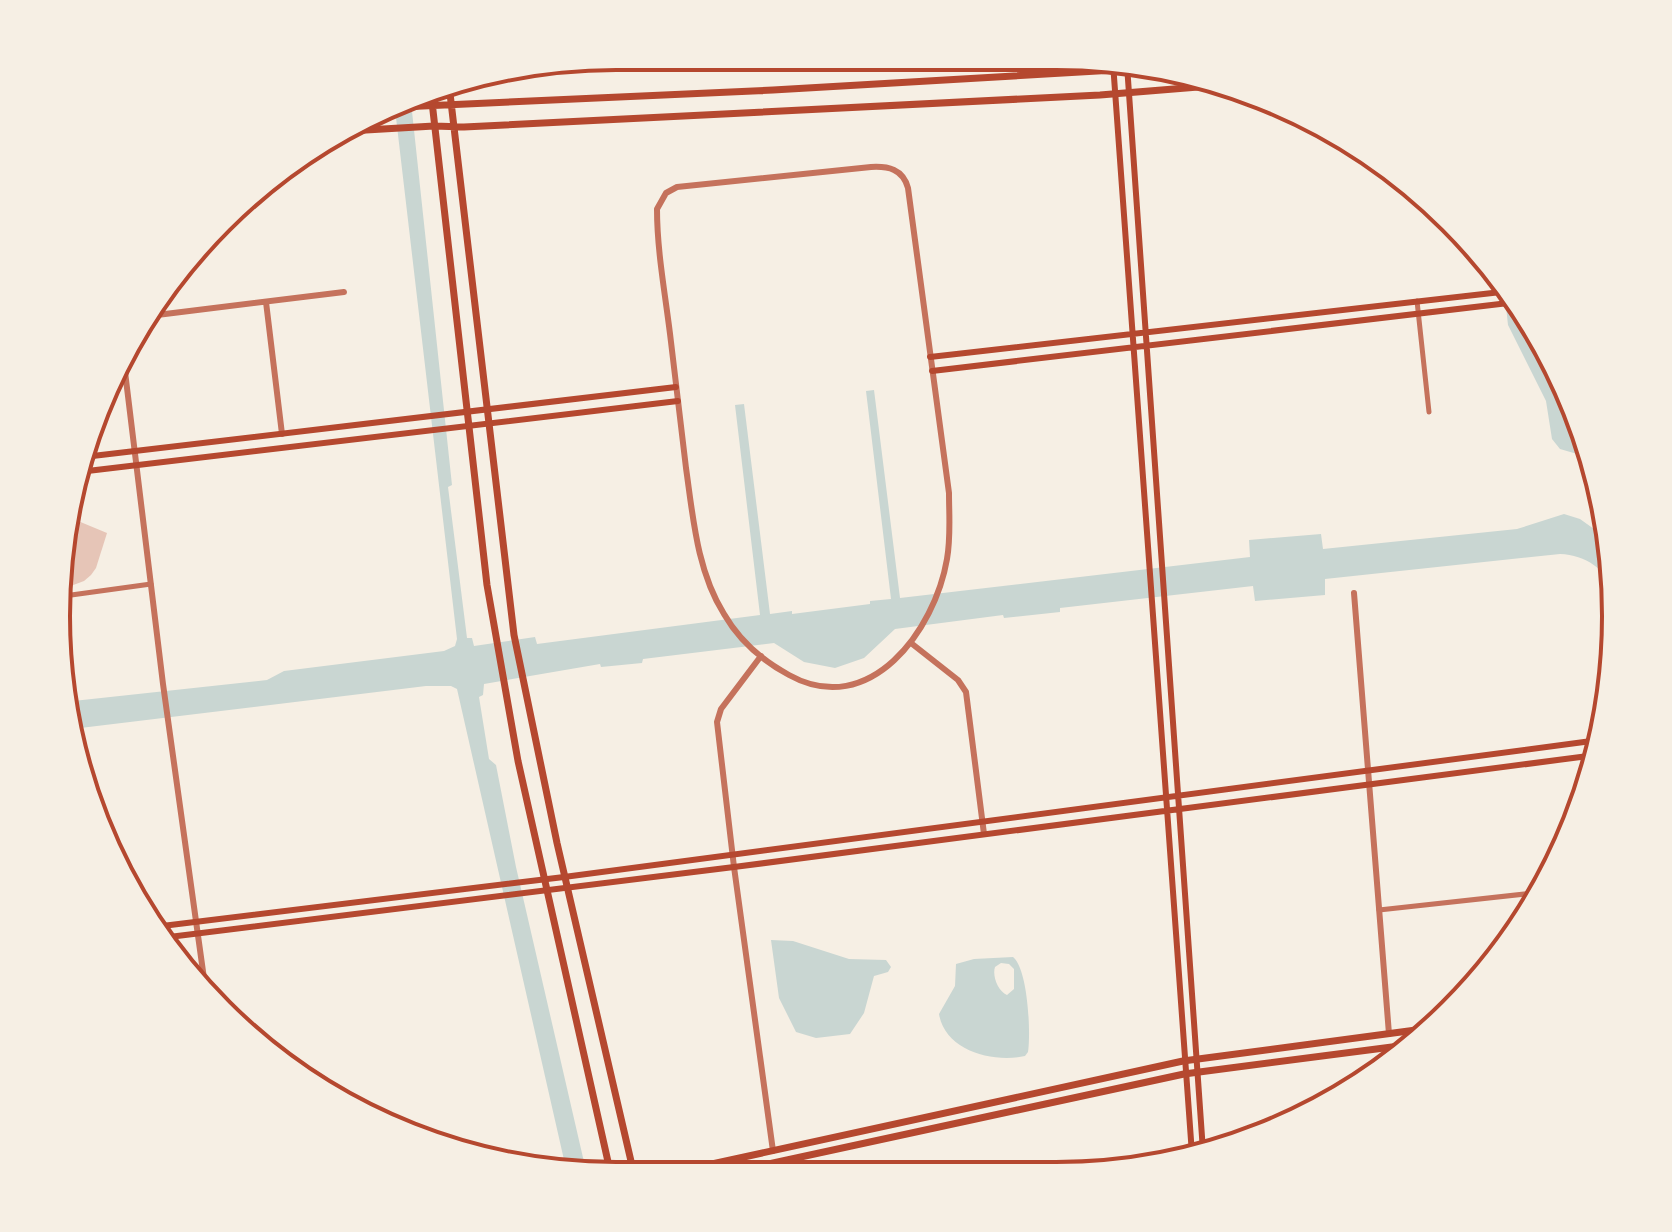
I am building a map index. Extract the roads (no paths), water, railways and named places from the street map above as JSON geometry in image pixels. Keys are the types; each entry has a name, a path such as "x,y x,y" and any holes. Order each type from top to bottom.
{"main road":[{"path":"424,105 1050,76 1086,71"},
{"path":"1113,73 1191,1145"},
{"path":"1128,75 1202,1141"},
{"path":"368,130 1190,87"},
{"path":"450,96 514,635 564,877 631,1162"},
{"path":"432,105 482,546 518,761 608,1162"},
{"path":"930,357 1495,293"},
{"path":"932,371 1503,304"},
{"path":"94,456 676,387"},
{"path":"90,471 678,401"},
{"path":"166,925 564,877 1587,742"},
{"path":"174,936 1583,757"},
{"path":"722,1162 1183,1061 1411,1031"},
{"path":"777,1162 1184,1074 1390,1047"}],"street":[{"path":"871,167 888,167 898,171 908,188 932,371 949,515 947,560 940,588 913,639 888,667 858,683 834,687 802,681 752,648 724,614 705,571 695,533 657,209 666,193 682,186 871,167"},
{"path":"161,315 344,292"},
{"path":"1417,301 1429,412"},
{"path":"266,302 282,434"},
{"path":"126,376 163,684 203,974"},
{"path":"71,595 151,584"},
{"path":"1354,593 1389,1034"},
{"path":"913,639 958,680 966,692 984,834"},
{"path":"761,656 721,709 717,722 773,1151"},
{"path":"1378,911 1526,894"}]}
